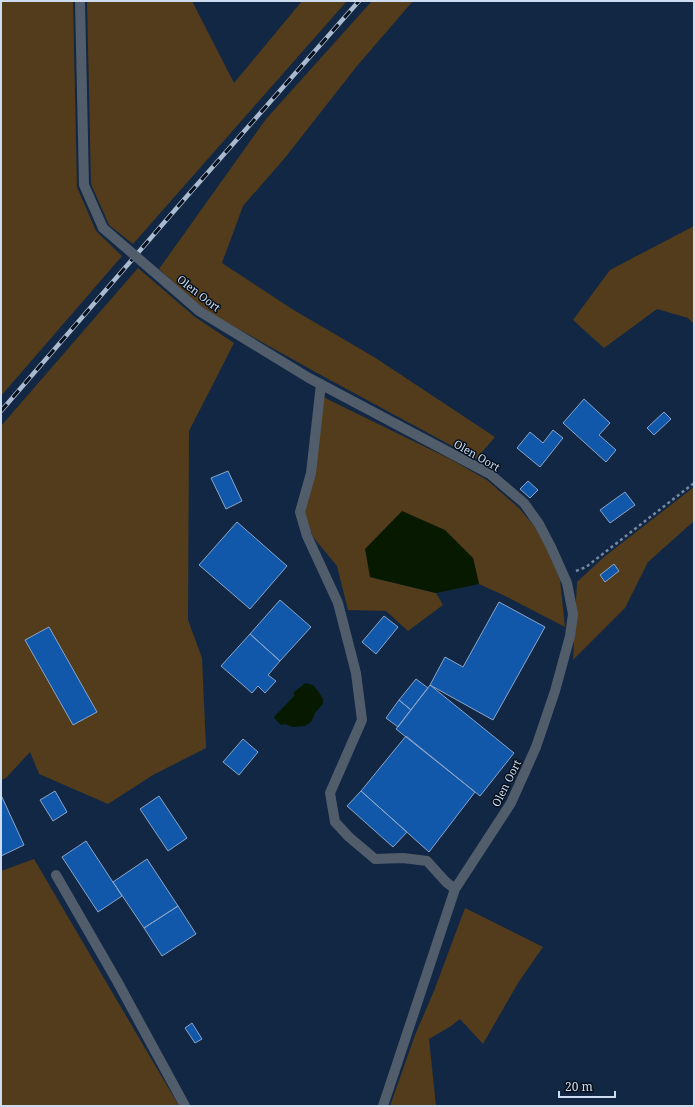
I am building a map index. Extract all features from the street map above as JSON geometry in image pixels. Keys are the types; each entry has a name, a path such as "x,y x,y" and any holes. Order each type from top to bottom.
{"street":[{"name":"Olen Oort","path":"80,1 84,185 103,228 199,311 321,384 490,474 524,503 539,524 567,584 573,614 570,636 555,692 538,740 511,803 455,889 383,1106"},
{"path":"321,384 311,473 300,512 307,536 338,603 356,673 362,720 330,794 335,822 349,837 375,859 403,858 427,861 446,882 455,889"},
{"path":"56,875 117,981 185,1106"}],"path":[{"path":"564,576 586,567 694,483"}],"shaded area":[{"path":"1,1 73,1 77,187 96,231 122,256 1,396"},
{"path":"87,1 192,1 234,83 302,1 347,1 133,244 109,225 91,184"},
{"path":"372,1 413,1 357,66 284,159 243,206 222,263 292,309 374,357 495,437 476,459 201,308 159,269 266,119"},
{"path":"694,226 694,324 688,318 657,309 604,348 573,320 610,270"},
{"path":"138,268 195,317 234,343 189,431 188,620 202,658 206,748 153,775 108,804 39,774 30,752 6,778 1,780 1,426"},
{"path":"323,397 452,460 487,480 519,508 535,527 548,551 560,580 565,627 479,584 473,558 370,577 436,593 443,605 408,631 386,611 348,610 337,566 313,537 304,511"},
{"path":"694,487 694,521 648,562 625,608 573,660 577,582 604,557"},
{"path":"402,511 445,530 473,558 479,584 436,593 370,577 365,549"},
{"path":"306,683 313,685 318,691 323,699 323,704 315,713 311,722 305,726 292,727 285,724 281,725 274,718 275,716 294,696 294,692"},
{"path":"34,859 179,1106 1,1106 1,871"},
{"path":"465,908 543,947 518,983 483,1044 460,1019 429,1039 436,1106 390,1106 415,1035 434,991"}],"building":[{"path":"584,399 610,423 599,435 616,450 606,462 563,423"},
{"path":"664,412 671,419 654,435 647,428"},
{"path":"553,430 563,438 540,467 517,448 530,432 543,443"},
{"path":"228,471 242,501 226,509 211,478"},
{"path":"528,481 538,490 530,498 520,489"},
{"path":"625,492 635,505 610,523 600,510"},
{"path":"237,522 287,566 250,609 199,565"},
{"path":"614,564 619,571 605,582 600,575"},
{"path":"280,600 311,627 280,661 250,634"},
{"path":"499,602 545,627 493,720 430,685 445,657 463,667"},
{"path":"384,616 398,627 376,654 362,642"},
{"path":"49,627 97,712 73,725 25,640"},
{"path":"250,634 280,661 268,675 276,681 265,693 258,686 252,693 221,666"},
{"path":"416,679 428,688 411,710 399,700"},
{"path":"430,685 514,753 480,796 396,729"},
{"path":"399,700 411,710 398,727 386,718"},
{"path":"406,736 475,792 429,852 361,791"},
{"path":"243,739 258,752 239,775 223,762"},
{"path":"55,791 67,812 53,821 40,800"},
{"path":"361,791 407,832 393,847 347,806"},
{"path":"1,795 24,845 1,856"},
{"path":"159,796 187,838 168,851 140,809"},
{"path":"86,841 122,896 98,912 62,857"},
{"path":"147,859 178,906 144,928 113,882"},
{"path":"178,906 196,934 162,956 144,928"},
{"path":"192,1023 202,1039 195,1043 185,1028"}],"railway":[{"path":"1,411 188,195 359,1"}]}
